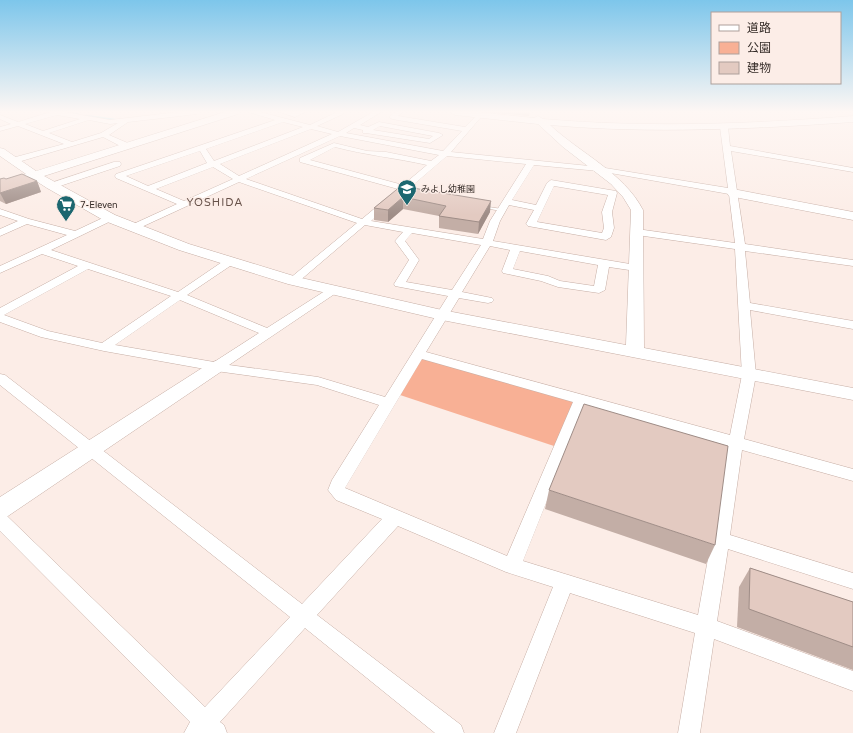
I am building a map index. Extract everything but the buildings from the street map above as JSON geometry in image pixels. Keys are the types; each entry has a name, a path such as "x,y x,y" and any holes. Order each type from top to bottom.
{"street":[{"path":"15,160 63,146"},
{"path":"0,186 125,146"},
{"path":"119,176 207,146"},
{"path":"147,189 260,146"},
{"path":"132,228 312,146"},
{"path":"332,146 303,160 402,192"},
{"path":"340,146 433,164"},
{"path":"404,146 445,154 599,169 724,190 732,193 853,216"},
{"path":"293,281 363,222 402,192 452,146"},
{"path":"569,146 626,191 637,210 635,353"},
{"path":"202,148 209,161 238,179 363,222 636,268"},
{"path":"689,733 736,442 749,375 740,247 726,148 853,170"},
{"path":"0,151 51,186 110,218 132,228 229,262 293,281 442,315 853,394"},
{"path":"531,163 495,221 487,243 338,484 336,490 342,495 512,566 564,584 706,627 853,681"},
{"path":"51,186 117,164"},
{"path":"102,168 184,204"},
{"path":"551,184 613,193 607,212 609,228 606,237 530,224 539,208 551,184"},
{"path":"504,206 539,208"},
{"path":"0,212 26,221 76,234"},
{"path":"0,270 110,218"},
{"path":"0,233 26,221"},
{"path":"410,230 400,241 414,260 399,284 488,300"},
{"path":"637,232 853,263"},
{"path":"516,248 507,271 544,278 558,284 599,290 604,263"},
{"path":"41,250 179,296 268,333"},
{"path":"104,347 229,262"},
{"path":"0,313 87,266"},
{"path":"0,509 332,291"},
{"path":"745,306 853,325"},
{"path":"0,318 45,334 104,347 216,367 318,381 388,403"},
{"path":"419,354 853,475"},
{"path":"0,378 453,733"},
{"path":"512,566 581,399"},
{"path":"0,520 205,729 304,615 396,517"},
{"path":"720,539 853,581"},
{"path":"505,733 564,584"}],"lane":[{"path":"480,206 504,206"}],"green space":[{"path":"419,354 581,399 560,448 394,393"}],"place":[{"name":"みよし幼稚園","path":"407,206"},
{"name":"7-Eleven","path":"66,222"}],"district":[{"name":"YOSHIDA","path":"215,202"}]}
